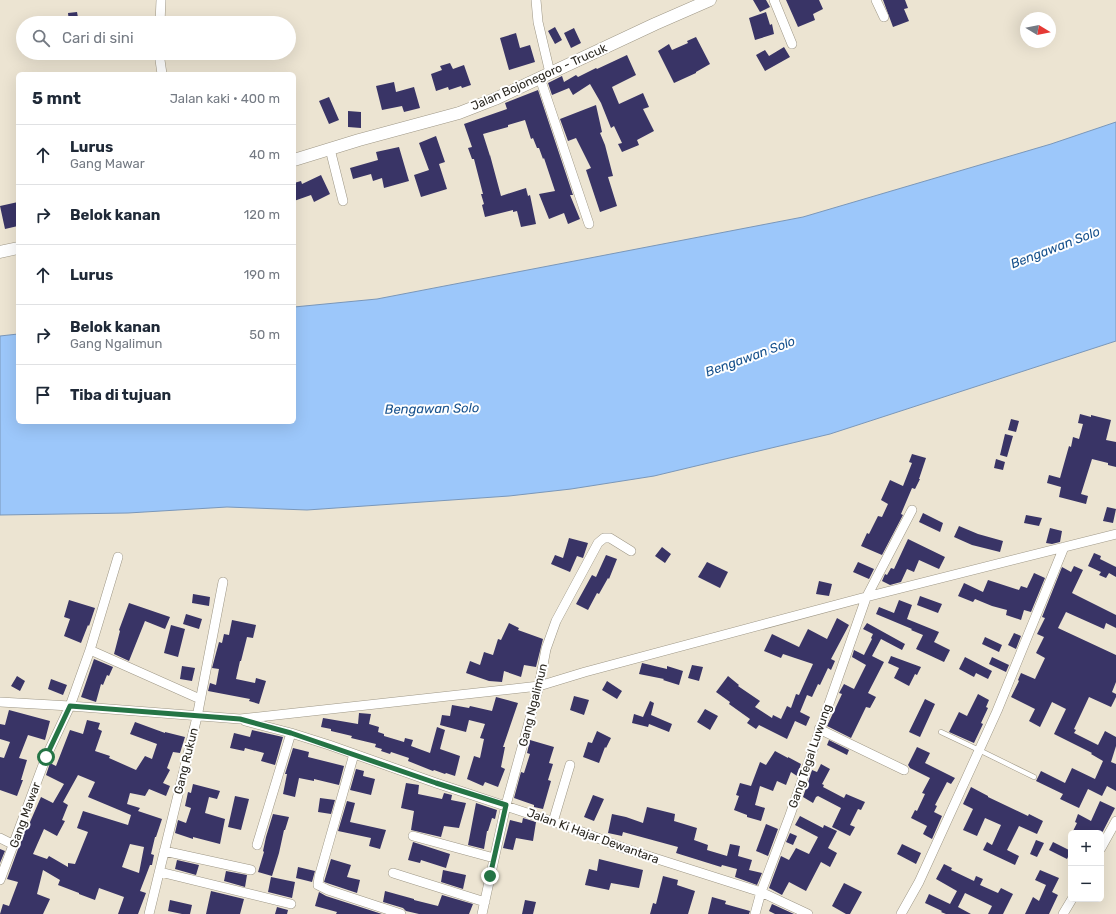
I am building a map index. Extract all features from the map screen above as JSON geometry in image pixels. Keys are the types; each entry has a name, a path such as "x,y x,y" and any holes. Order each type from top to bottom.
{"street":[{"path":"160,16 161,0"},
{"path":"536,0 546,75 589,224"},
{"name":"Jalan Bojonegoro - Trucuk","path":"296,159 359,140 459,113 495,99 655,24 710,0"},
{"path":"774,0 792,44"},
{"path":"876,0 884,18"},
{"path":"160,60 162,72"},
{"path":"330,149 343,201"},
{"path":"0,252 16,248"},
{"name":"Gang Tegal Luwung","path":"755,914 761,892 790,815 819,728 866,598 912,510"},
{"path":"0,702 240,719 539,686 592,670 1116,534"},
{"name":"Gang Ngalimun","path":"482,914 506,805 539,686 546,649 556,620 598,543 604,538 610,538 631,551"},
{"path":"901,914 919,882 980,750 1064,547"},
{"name":"Gang Mawar","path":"0,880 46,757 70,706 90,650 118,557"},
{"name":"Gang Rukun","path":"149,914 197,716 223,582"},
{"path":"90,650 200,699"},
{"name":"Jalan Ki Hajar Dewantara","path":"240,719 291,733 436,783 506,805 626,849 761,892 808,914"},
{"path":"819,728 904,770"},
{"path":"257,845 291,733"},
{"path":"354,754 318,885 328,890 401,914"},
{"path":"553,822 570,765"},
{"path":"1104,843 1116,821"},
{"path":"413,836 494,858"},
{"path":"0,838 14,845"},
{"path":"164,851 251,870"},
{"path":"160,872 291,904"},
{"path":"394,873 484,902"},
{"path":"1063,914 1070,902"}],"lane":[{"path":"941,732 1034,777"}],"water":[{"name":"Bengawan Solo","path":"1116,122 1116,341 830,434 654,476 571,489 509,496 307,510 227,507 128,513 0,515 0,336 16,334 16,424 296,424 296,307 377,299 803,217 1051,144"}],"building":[{"path":"753,0 766,0 770,7 760,12"},
{"path":"786,0 819,0 823,9 813,14 815,20 798,27"},
{"path":"883,0 905,0 908,8 904,9 909,21 893,27"},
{"path":"77,12 78,16 68,16 68,13"},
{"path":"766,12 770,25 772,24 774,34 755,40 749,18"},
{"path":"555,27 562,40 555,44 548,31"},
{"path":"574,28 581,43 571,48 564,33"},
{"path":"516,33 520,48 530,45 535,62 509,70 500,38"},
{"path":"696,37 710,64 696,73 674,83 658,51 669,44 672,50 688,43 687,41"},
{"path":"784,47 790,57 765,71 756,55 765,50 769,56"},
{"path":"627,55 636,75 612,87 619,104 643,93 649,107 643,109 654,131 637,140 639,145 622,152 618,144 622,143 614,126 611,128 601,103 590,84 573,95 569,88 552,95 548,83 562,76 564,82 576,75 578,77"},
{"path":"450,63 453,69 464,65 471,85 462,88 461,86 449,90 448,87 436,91 431,74 442,70 440,66"},
{"path":"394,82 396,92 414,87 420,108 404,112 402,106 382,110 376,86"},
{"path":"538,90 573,195 570,195 580,219 568,224 564,213 549,219 539,194 555,191 544,158 543,159 533,138 531,139 525,120 508,125 508,127 483,134 501,196 526,188 528,196 530,195 536,224 521,227 517,211 513,212 513,210 485,217 482,205 484,204 481,194 483,194 474,159 472,159 468,148 472,147 464,124 507,109 505,103"},
{"path":"329,97 339,120 329,124 319,101"},
{"path":"596,105 602,132 600,133 605,145 613,176 608,177 617,206 600,212 586,170 591,168 576,138 568,141 560,119"},
{"path":"348,111 361,112 361,128 348,127"},
{"path":"436,136 445,162 439,164 447,189 421,197 414,175 429,170 419,143"},
{"path":"399,147 409,181 384,188 382,178 373,181 371,174 353,179 350,168 378,160 376,152"},
{"path":"321,175 330,194 314,202 311,195 296,200 296,182 301,181 302,184"},
{"path":"16,202 16,226 5,229 0,206"},
{"path":"1080,414 1111,420 1106,440 1116,442 1116,467 1108,465 1108,463 1092,459 1081,494 1088,496 1086,504 1059,497 1061,487 1047,483 1049,475 1060,478 1073,437 1079,439 1083,424 1078,423"},
{"path":"1011,419 1019,421 1016,432 1008,430"},
{"path":"1005,434 1013,436 1007,457 1000,455"},
{"path":"912,454 926,458 920,479 915,489 912,488 901,514 903,515 882,555 861,546 878,516 882,517 888,504 881,500 890,480 903,486 912,463 909,462"},
{"path":"996,459 1005,462 1003,470 994,468"},
{"path":"1107,507 1116,509 1113,523 1103,521"},
{"path":"923,513 943,523 940,532 919,522"},
{"path":"1026,515 1042,518 1039,526 1024,523"},
{"path":"959,526 978,534 1003,541 1000,552 972,545 954,537"},
{"path":"1050,528 1062,531 1060,542 1052,544 1046,543"},
{"path":"569,538 588,543 583,558 577,556 570,572 551,564 555,555 563,558"},
{"path":"908,539 945,557 939,569 919,560 914,572 907,569 901,582 890,585 882,581 885,574 887,575 891,568 894,569"},
{"path":"662,547 671,554 665,563 655,556"},
{"path":"1094,553 1101,556 1100,559 1116,567 1116,577 1109,573 1106,578 1099,575 1101,572 1088,566"},
{"path":"606,555 617,559 609,579 608,578 599,594 597,593 588,610 576,604 592,575 596,577"},
{"path":"707,562 728,572 720,588 698,577"},
{"path":"858,562 874,569 869,579 853,572"},
{"path":"1074,566 1083,570 1072,593 1116,615 1116,628 1106,623 1104,629 1066,612 1058,628 1116,655 1116,682 1112,692 1116,694 1116,697 1111,707 1089,697 1074,729 1076,730 1074,733 1098,745 1105,731 1116,737 1116,746 1111,762 1116,764 1116,791 1107,786 1102,796 1088,789 1079,808 1060,799 1063,794 1036,781 1041,771 1065,783 1072,768 1095,779 1103,761 1091,754 1092,753 1054,734 1066,709 1052,702 1040,727 1029,721 1035,709 1011,697 1019,681 1018,680 1021,673 1035,679 1045,658 1036,653 1044,637 1037,634 1045,618 1042,617 1062,567 1071,572"},
{"path":"1034,573 1045,578 1031,612 1024,610 1021,620 1006,615 1007,610 975,599 973,602 958,596 964,583 983,592 988,580 1019,590 1021,586 1027,588"},
{"path":"819,581 832,584 829,596 816,594"},
{"path":"193,594 210,597 209,606 192,603"},
{"path":"920,596 942,604 938,613 917,605"},
{"path":"69,600 95,608 81,643 64,636 70,619 64,617"},
{"path":"899,600 912,605 907,619 939,632 934,642 950,650 944,662 916,649 923,635 876,614 879,607 894,613"},
{"path":"129,603 170,617 165,629 145,621 129,661 114,654 119,630"},
{"path":"186,614 202,619 199,629 183,624"},
{"path":"837,618 849,625 831,659 835,661 831,670 828,668 820,685 818,684 812,697 807,695 800,712 810,717 806,726 795,721 787,739 759,725 756,729 747,723 750,719 729,704 730,702 716,692 728,676 739,685 738,686 760,701 755,707 772,718 773,715 781,719 787,706 791,708 796,694 799,695 813,664 783,654 781,658 764,651 772,634 799,647 808,629 827,639"},
{"path":"232,620 256,625 253,638 247,637 236,679 255,683 256,678 266,681 259,704 249,701 250,699 208,691 210,683 216,685 219,669 212,668 219,642 222,643 224,634 229,635"},
{"path":"509,623 519,628 518,630 543,639 536,667 524,665 521,677 504,671 502,682 489,681 466,673 470,661 480,665 484,652 493,655 498,639 501,640"},
{"path":"867,623 905,644 902,650 881,639 872,656 884,662 868,693 876,697 870,708 866,707 851,738 827,726 842,694 839,693 844,684 854,689 866,665 852,657 854,650 864,655 872,639 873,634 863,629"},
{"path":"171,625 185,629 178,657 164,653"},
{"path":"1014,633 1021,636 1016,649 1008,645"},
{"path":"985,637 1002,645 999,652 982,644"},
{"path":"891,656 921,667 917,675 915,674 909,686 894,678 899,668 888,663"},
{"path":"965,657 992,671 988,679 976,673 974,677 959,669"},
{"path":"992,657 1009,665 1006,672 989,664"},
{"path":"94,659 113,667 109,676 107,675 103,685 101,684 96,702 81,697"},
{"path":"642,663 667,669 667,666 683,671 679,685 663,680 664,679 639,674"},
{"path":"692,665 703,667 699,681 688,678"},
{"path":"182,666 195,668 192,681 180,679"},
{"path":"17,676 25,681 20,691 11,686"},
{"path":"51,679 67,685 63,695 48,689"},
{"path":"607,681 622,691 617,699 602,690"},
{"path":"978,694 989,700 986,707 988,708 981,723 983,724 974,743 949,732 959,712 967,716"},
{"path":"574,696 589,700 584,715 570,710"},
{"path":"496,697 518,703 503,747 505,747 501,767 505,769 498,787 485,782 483,786 467,779 474,756 480,758 484,739 480,738 485,724 469,720 466,732 440,725 442,715 450,716 452,705 469,708 470,706 492,711"},
{"path":"925,699 935,704 920,737 909,732"},
{"path":"650,701 654,703 651,715 672,724 669,732 649,724 648,727 632,723 634,714 643,717"},
{"path":"705,709 718,716 710,730 697,722"},
{"path":"9,710 50,721 45,740 28,735 19,758 27,760 21,780 23,780 17,796 0,790 0,757 4,758 10,742 0,739 0,724 5,725"},
{"path":"359,713 371,714 369,724 379,727 378,732 384,734 384,736 404,742 405,738 413,740 411,746 430,753 437,727 445,730 440,749 460,756 455,776 433,771 408,761 409,758 391,752 390,754 381,751 382,749 375,747 376,744 351,738 352,736 321,727 323,718 358,724"},
{"path":"87,720 100,723 98,729 102,731 95,751 110,756 109,758 136,770 145,756 152,759 157,744 130,734 135,722 165,733 185,737 180,753 173,752 167,768 170,770 163,783 170,786 166,796 149,789 145,796 130,793 127,804 140,808 138,811 162,819 155,837 151,854 154,855 152,865 150,865 140,891 146,893 138,914 118,914 124,897 99,888 95,900 58,885 60,880 43,870 37,894 50,899 43,914 0,914 3,904 9,906 18,882 7,879 28,822 30,822 41,797 53,803 64,784 46,775 50,763 56,766 70,730 83,734","holes":["78,775 95,782 88,797 131,815 128,825 83,811 77,828 88,832 75,864 68,863 68,867 49,856 47,859 33,854 44,829 57,836 65,821 62,820 68,805 63,802","130,844 144,847 139,873 122,867"]},
{"path":"252,730 283,737 275,765 261,761 264,753 245,748 244,751 230,748 234,733 250,737"},
{"path":"597,731 611,738 606,748 605,747 599,763 583,757 588,742 592,743"},
{"path":"530,740 554,747 549,763 553,764 548,780 551,781 543,809 534,807 534,805 514,798 521,772 524,773 530,754 527,753"},
{"path":"829,740 849,750 847,755 827,745"},
{"path":"917,747 930,753 925,763 955,778 951,784 947,782 935,805 937,806 934,812 942,816 932,839 923,834 927,826 911,818 915,810 917,811 925,794 922,793 930,778 910,768 908,765"},
{"path":"293,748 309,752 308,757 344,766 339,785 314,779 314,781 299,778 295,797 283,794 287,774 285,774"},
{"path":"775,751 801,764 797,776 791,772 786,785 777,781 773,791 760,786 755,805 765,808 761,821 747,817 747,815 734,810 739,796 736,795 740,783 751,786 760,762 766,765"},
{"path":"821,764 830,769 822,784 824,785 823,787 844,798 846,794 865,802 861,810 858,809 850,825 855,827 850,836 832,827 841,808 818,796 813,803 803,797 812,770 817,772"},
{"path":"356,769 364,771 363,776 375,779 371,795 350,790"},
{"path":"406,783 419,785 418,794 442,799 444,793 452,795 451,800 466,803 459,828 444,826 441,837 411,830 414,811 401,808"},
{"path":"193,784 220,791 217,799 209,797 205,813 225,819 220,844 193,837 193,839 175,833 178,820 186,823 191,808 185,806 188,792 191,793"},
{"path":"971,787 988,797 1028,816 1029,814 1043,821 1037,834 1019,826 1007,850 1019,856 1015,865 983,850 987,842 992,845 1001,825 985,818 977,836 963,830 973,809 963,804"},
{"path":"593,795 604,799 594,821 584,817"},
{"path":"235,796 249,799 241,830 228,827"},
{"path":"320,798 335,800 331,814 318,812"},
{"path":"347,801 355,803 350,822 386,830 380,849 369,846 371,838 338,831"},
{"path":"1100,801 1115,808 1104,830 1074,830 1077,823 1075,822 1078,814 1091,821"},
{"path":"476,803 497,810 495,819 492,818 487,831 484,849 468,845"},
{"path":"647,807 675,814 674,821 697,828 694,840 708,845 707,850 727,856 730,844 740,846 738,856 752,860 749,870 762,873 757,885 735,877 737,869 722,865 721,867 676,853 678,847 623,832 622,836 608,833 612,814 643,823"},
{"path":"273,814 289,817 284,830 272,876 258,872"},
{"path":"800,816 823,828 824,825 837,831 828,848 837,853 830,867 821,862 806,891 789,882 782,895 769,888 781,856 789,860 796,848 809,854 818,837 795,825"},
{"path":"523,818 536,822 533,841 516,838 513,850 503,848 510,820 522,823"},
{"path":"766,824 778,829 768,856 756,851"},
{"path":"790,833 797,836 793,845 786,842"},
{"path":"1036,840 1044,843 1037,857 1030,854"},
{"path":"413,842 450,854 446,868 421,860 420,863 408,860"},
{"path":"1053,842 1068,850 1068,857 1067,859 1049,850"},
{"path":"902,844 921,853 916,864 897,854"},
{"path":"0,849 5,851 0,863"},
{"path":"331,859 351,865 347,877 360,880 357,893 324,882"},
{"path":"599,859 643,870 639,888 611,883 609,890 585,885 589,869 597,871"},
{"path":"177,860 199,865 196,875 175,869"},
{"path":"944,864 952,868 951,870 974,881 976,876 983,879 980,885 998,893 1001,888 1013,894 1003,914 988,914 992,906 965,893 958,907 971,914 946,914 925,903 929,894 950,904 957,891 936,879"},
{"path":"298,867 315,871 312,882 296,878"},
{"path":"443,870 466,875 463,889 441,882"},
{"path":"1040,870 1059,878 1052,892 1058,895 1049,914 1025,914 1033,897 1039,901 1046,885 1035,880"},
{"path":"226,871 247,875 245,887 224,881"},
{"path":"663,876 678,880 677,885 695,891 688,914 650,914 653,903 656,904"},
{"path":"271,877 295,882 292,898 268,892"},
{"path":"844,883 862,892 850,914 846,914 832,906"},
{"path":"211,891 244,899 240,914 206,914"},
{"path":"385,891 438,906 442,895 473,904 469,914 419,914 406,911 403,908 383,902"},
{"path":"319,892 326,896 382,914 336,914 337,912 315,906"},
{"path":"712,897 726,901 725,904 750,911 749,914 708,914"},
{"path":"170,900 192,905 190,914 168,911"},
{"path":"525,900 536,902 533,914 522,914"},
{"path":"772,904 794,914 775,914 769,911"},
{"path":"277,907 288,910 287,914 275,914"}],"route":[{"path":"46,757 70,706 240,719 329,745 436,783 506,805 490,876"}]}
